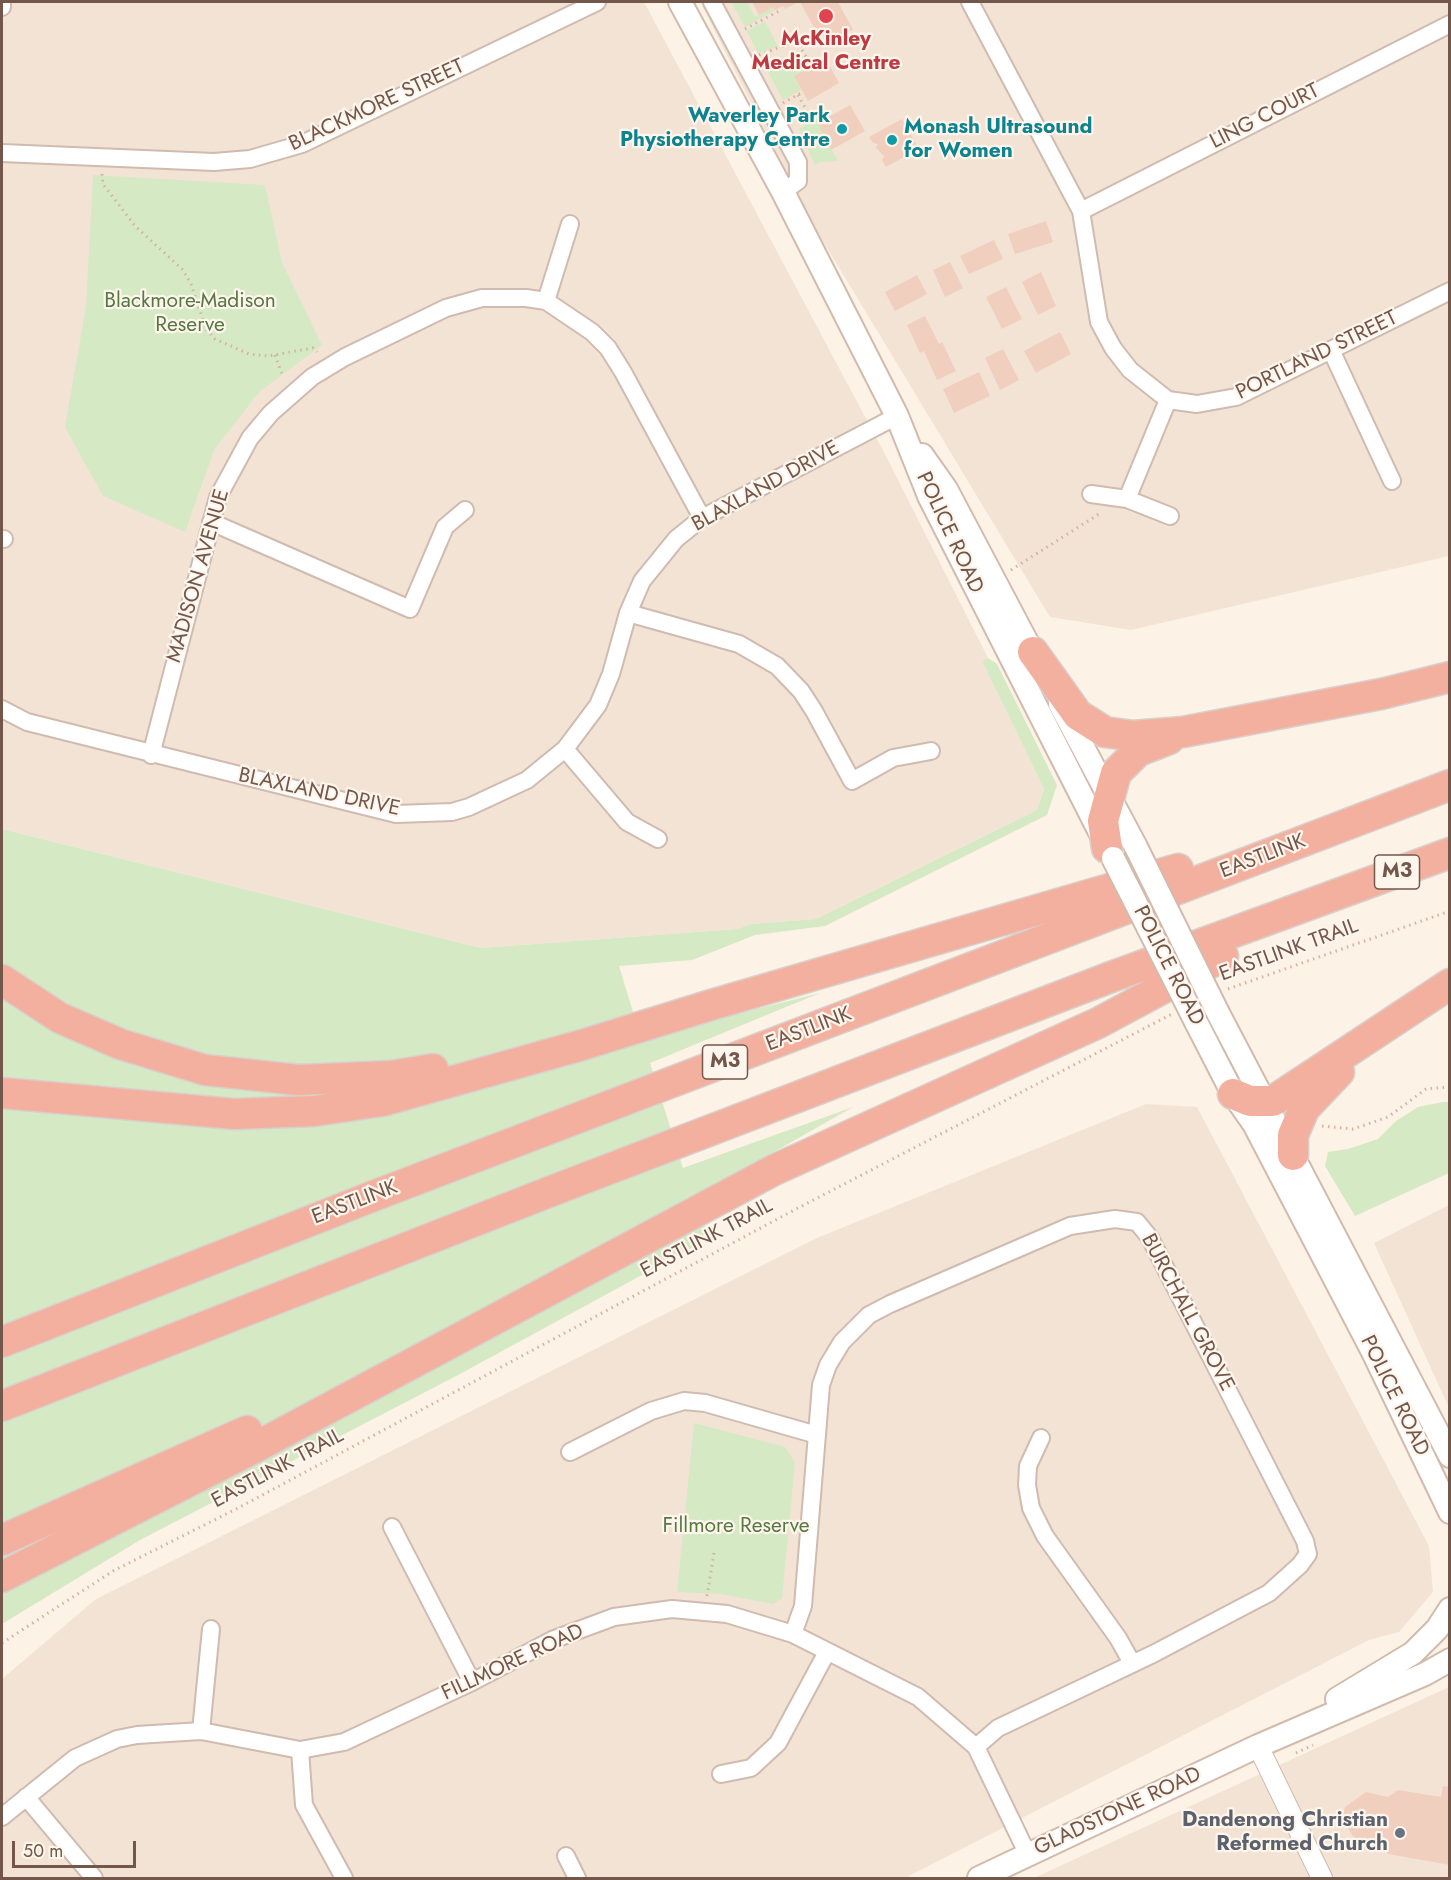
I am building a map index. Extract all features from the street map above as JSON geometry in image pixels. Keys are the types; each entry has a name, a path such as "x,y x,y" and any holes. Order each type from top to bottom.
{"highway":[{"path":"1033,652 1078,715 1105,732 1133,736 1183,732 1381,694 1449,677"},
{"path":"1119,851 1103,821 1108,795 1116,773 1138,751 1183,732"},
{"path":"2,1093 234,1114 314,1111 382,1101 582,1045 711,1005 1089,896 1449,784"},
{"name":"EASTLINK","path":"2,1342 376,1195 1449,784"},
{"name":"M3","path":"2,1406 560,1187 1111,977 1449,853"},
{"path":"2,1577 256,1447 774,1170 1098,1023 1345,892"},
{"path":"2,980 60,1018 120,1044 216,1071 299,1080 391,1076 582,1045"},
{"path":"1233,1094 1250,1101 1266,1102 1279,1097 1382,1031 1449,984"},
{"path":"1293,1155 1293,1135 1304,1109 1382,1031"},
{"path":"2,1540 302,1408 519,1306"}],"main road":[{"name":"POLICE ROAD","path":"680,2 783,192 897,416 929,496 1119,851 1218,1003 1293,1155 1449,1456"},
{"name":"POLICE ROAD","path":"897,416 946,489 1108,795"},
{"name":"POLICE ROAD","path":"1119,851 1187,1017 1233,1094 1254,1124 1368,1343 1449,1512"},
{"name":"GLADSTONE ROAD","path":"1258,1746 1413,1653 1437,1629 1449,1609"},
{"name":"GLADSTONE ROAD","path":"979,1878 1258,1746 1425,1674 1449,1660"}],"street":[{"path":"2,2 2,7"},
{"name":"BLACKMORE STREET","path":"2,153 214,162 250,159 302,144 597,2"},
{"path":"712,2 798,162 798,181 783,192"},
{"path":"970,2 1081,211 1099,322 1113,348 1130,370 1168,400 1126,499"},
{"name":"LING COURT","path":"1081,211 1449,24"},
{"path":"715,68 749,70"},
{"path":"546,301 570,224"},
{"name":"PORTLAND STREET","path":"1168,400 1197,404 1236,397 1449,291"},
{"name":"MADISON AVENUE","path":"151,755 218,497 250,438 271,413 327,367 446,308 470,300 498,297 546,301 578,321 608,348 702,518"},
{"path":"1331,350 1392,481"},
{"name":"BLAXLAND DRIVE","path":"2,709 27,722 151,755 396,814 452,812 469,807 527,780 565,749 598,705 611,674 628,613 642,581 676,539 702,518 897,416"},
{"path":"1091,494 1126,499 1170,516"},
{"path":"211,522 411,609 445,527 465,510"},
{"path":"628,613 739,644 777,666 801,691 852,781 893,758 931,751"},
{"path":"565,749 627,822 658,839"},
{"name":"BURCHALL GROVE","path":"793,1634 803,1606 821,1384 828,1365 842,1342 869,1315 1070,1226 1115,1219 1137,1222 1150,1238 1305,1541 1308,1554 1300,1565 1269,1593 998,1728 976,1747"},
{"path":"570,1452 651,1411 684,1401 705,1403 818,1435"},
{"path":"1041,1438 1028,1466 1027,1485 1031,1508 1045,1536 1118,1638 1132,1663"},
{"path":"392,1527 472,1682"},
{"name":"FILLMORE ROAD","path":"2,1817 75,1758 117,1739 136,1735 201,1731 300,1750 344,1742 472,1682 552,1640 614,1617 672,1609 727,1614 793,1634 918,1697 976,1747 1028,1856"},
{"path":"201,1731 211,1629"},
{"path":"722,1774 751,1768 778,1743 827,1652"},
{"path":"1258,1746 1322,1878"},
{"path":"300,1750 304,1805 344,1878"},
{"path":"26,1797 94,1878"},
{"path":"566,1856 577,1878"}],"path":[{"path":"744,30 781,10"},
{"path":"804,35 815,30"},
{"path":"757,55 790,43"},
{"path":"802,50 812,66"},
{"path":"783,103 803,92"},
{"path":"798,94 808,113"},
{"path":"102,174 103,184 135,226 182,269 191,284 206,329 215,339 249,354 275,355 313,348 317,352"},
{"path":"275,355 284,377"},
{"path":"994,580 1126,499"},
{"name":"EASTLINK TRAIL","path":"1218,1003 1281,968 1449,911"},
{"name":"EASTLINK TRAIL","path":"2,1643 113,1571 240,1507 788,1213 1187,1017"},
{"path":"1316,1124 1331,1128 1353,1129 1388,1117 1426,1089 1449,1087"},
{"path":"707,1596 714,1553"}],"shaded area":[{"path":"2,2 644,2 887,458 988,658 982,661 1044,789 1037,810 816,919 750,924 737,929 481,948 2,829"},
{"path":"700,2 1449,2 1449,556 1131,630 1050,617 812,223"},
{"path":"1146,1104 1197,1107 1429,1546 1433,1592 1399,1632 1369,1640 905,1878 2,1878 2,1679 96,1599 817,1238"},
{"path":"1449,1205 1449,1408 1374,1243"},
{"path":"1449,1687 1449,1878 1034,1878"}],"green space":[{"path":"731,2 747,2 755,17 773,7 775,10 745,27"},
{"path":"765,21 778,47 758,53 747,31"},
{"path":"803,56 809,67 794,76 801,90 783,100 767,70"},
{"path":"823,115 827,121 819,126 838,161 820,162 815,165 799,129"},
{"name":"Blackmore-Madison Reserve","path":"93,175 265,185 282,263 322,345 259,392 214,450 185,532 103,496 65,427 86,306"},
{"path":"988,658 997,664 1057,785 1047,815 825,926 755,935 692,960 619,966 641,1038 820,993 650,1063 683,1168 853,1107 693,1198 710,1238 458,1375 140,1540 2,1624 2,829 481,948 737,929 750,924 816,919 1037,810 1044,789 982,661"},
{"path":"1449,1102 1449,1173 1355,1216 1325,1166 1328,1152 1348,1149 1378,1139 1396,1121 1418,1107"},
{"name":"Fillmore Reserve","path":"694,1423 785,1447 795,1462 782,1598 773,1604 721,1594 677,1592"}],"building":[{"name":"McKinley Medical Centre","path":"752,2 798,2 785,9 783,6 775,10 773,7 759,15"},
{"name":"McKinley Medical Centre","path":"800,2 838,2 853,30 831,42 826,34 820,38"},
{"path":"826,59 839,83 808,101 794,76"},
{"name":"Waverley Park Physiotherapy Centre","path":"850,105 865,131 831,150 819,126 827,121 825,119"},
{"name":"Monash Ultrasound for Women","path":"902,119 919,149 886,167 882,160 884,156 876,148 878,144 873,143 869,137"},
{"path":"1046,221 1053,242 1015,254 1008,234"},
{"path":"994,240 1003,259 969,274 960,256"},
{"path":"950,262 963,288 945,297 933,270"},
{"path":"1041,272 1056,306 1038,315 1022,282"},
{"path":"917,275 927,294 895,311 885,292"},
{"path":"1006,287 1022,319 1002,329 986,297"},
{"path":"925,316 939,344 942,342 956,371 937,380 924,351 920,353 907,325"},
{"path":"1060,332 1071,354 1036,373 1024,351"},
{"path":"1003,349 1019,380 1000,390 985,358"},
{"path":"979,372 990,396 954,413 943,389"},
{"name":"Dandenong Christian Reformed Church","path":"1443,1786 1450,1787 1450,1865 1388,1854 1380,1843 1377,1845 1357,1842 1342,1820 1345,1807 1366,1792 1388,1797 1398,1790 1441,1797"}],"place":[{"name":"McKinley Medical Centre","path":"826,16"},
{"name":"Waverley Park Physiotherapy Centre","path":"842,129"},
{"name":"Monash Ultrasound for Women","path":"892,140"},
{"name":"Dandenong Christian Reformed Church","path":"1400,1833"}]}
